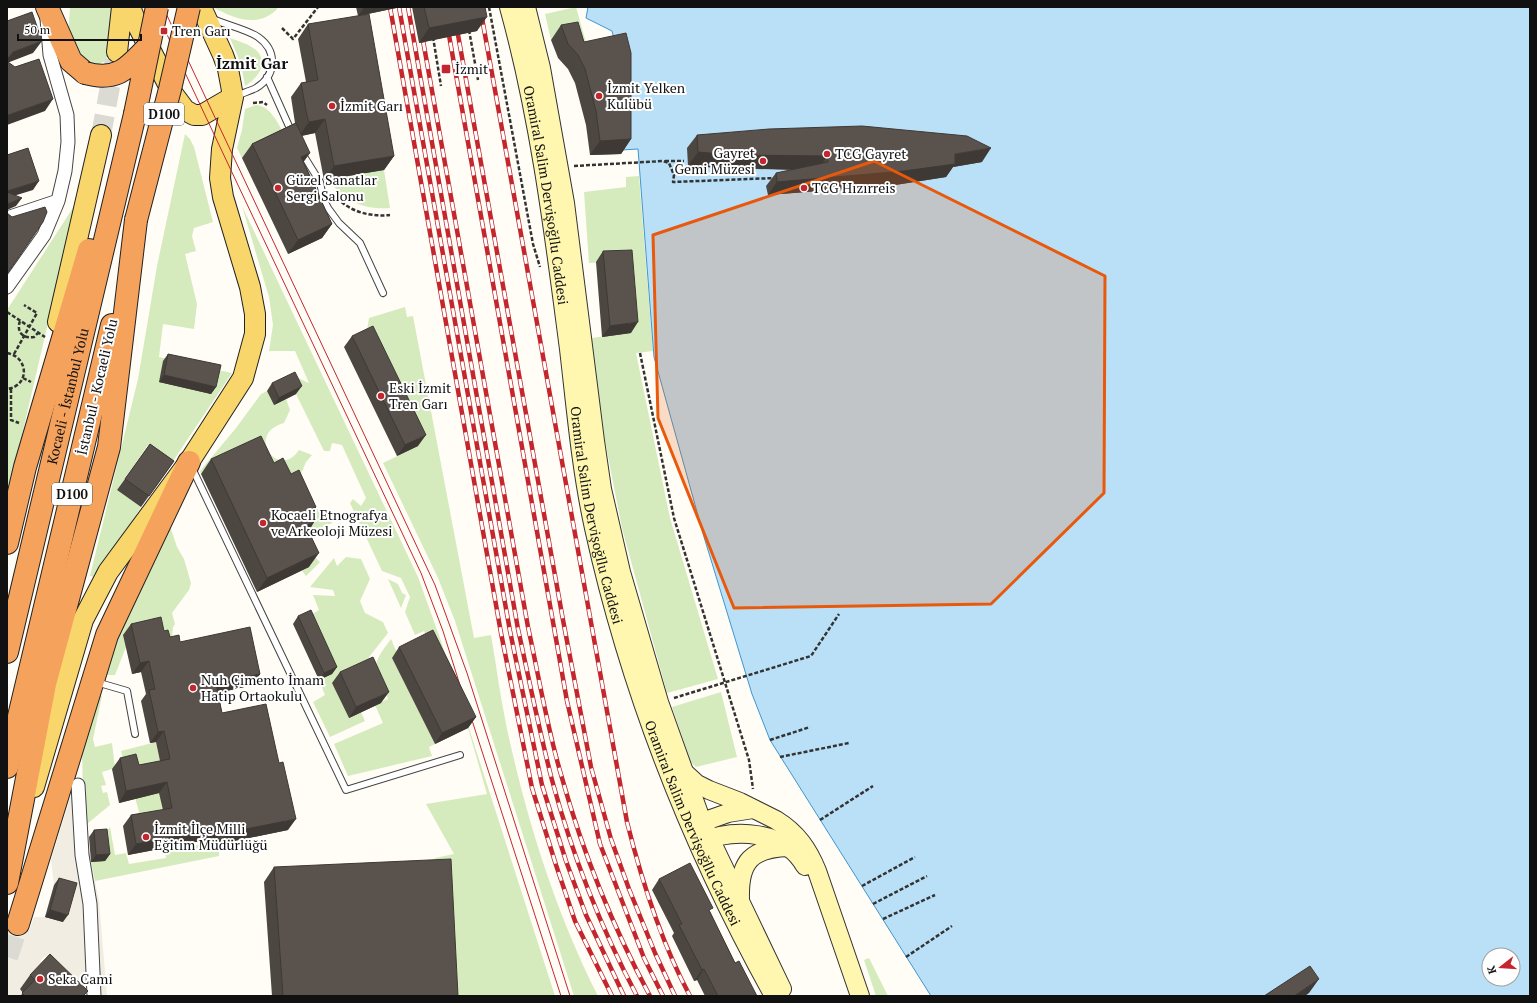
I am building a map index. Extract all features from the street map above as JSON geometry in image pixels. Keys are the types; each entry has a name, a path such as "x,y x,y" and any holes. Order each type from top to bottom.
{"highway":[{"path":"46,7 72,61 85,73 102,77 122,72 148,47"},
{"name":"D100","path":"106,209 135,114 157,7"},
{"name":"İstanbul - Kocaeli Yolu","path":"7,767 136,220 170,89 198,10"},
{"path":"7,543 25,466 106,209"},
{"name":"Kocaeli - İstanbul Yolu","path":"7,652 106,209"},
{"path":"8,878 45,684 109,448 136,220"},
{"path":"18,924 106,635 189,462"}],"main road":[{"path":"117,52 122,7"},
{"path":"130,7 170,87 184,110 194,115 202,115 233,97"},
{"name":"Oramiral Salim Dervişoğllu Caddesi","path":"510,7 525,71 553,224 581,446 594,527 625,646 658,743 703,840 713,880 774,996"},
{"name":"Oramiral Salim Dervişoğllu Caddesi","path":"526,7 541,68 565,203 595,441 605,502 631,612 659,702 683,771 696,824"},
{"path":"8,878 83,620 108,572 189,462 243,378 255,334 255,314 250,287 223,197 220,178 222,149 233,97 228,69 198,10"},
{"path":"25,466 101,135"},
{"path":"683,771 697,784 753,802 788,828 805,846 813,861 860,996"},
{"path":"696,824 728,813 753,802"},
{"path":"785,996 740,899 703,840 725,835 762,835 790,847 800,856 829,908"},
{"path":"740,899 741,876 750,859 761,851 790,847"}],"street":[{"path":"7,287 44,235 58,201 67,156 68,129 64,100 50,55 46,7"},
{"path":"36,60 50,55"},
{"path":"7,218 58,201"},
{"path":"78,785 82,855 90,904 94,996"}],"lane":[{"path":"198,10 251,34 264,42 272,52 273,59 271,72 267,78 256,88 233,97"},
{"path":"267,78 294,137"},
{"path":"300,149 320,182 323,198 328,208 339,223 360,243 383,293"},
{"path":"189,462 346,790 460,755"},
{"path":"92,681 127,691 135,734"}],"path":[{"path":"282,28 293,39 318,7"},
{"path":"489,7 493,29"},
{"path":"468,24 478,80"},
{"path":"432,31 441,86"},
{"path":"663,161 669,164 672,168 673,182 783,178"},
{"path":"558,166 684,161"},
{"path":"14,354 38,312 24,305"},
{"path":"7,312 45,337"},
{"path":"20,321 19,331 24,337"},
{"path":"24,337 34,337 38,333"},
{"path":"7,353 14,354 23,363 24,369 23,378 18,385 11,389 7,389"},
{"path":"640,353 674,518 748,760 754,786 753,802"},
{"path":"23,378 34,384"},
{"path":"11,389 11,420 25,425"},
{"path":"669,699 725,684 810,656 839,614"},
{"path":"770,740 810,727"},
{"path":"780,756 849,743"},
{"path":"820,820 873,786"},
{"path":"862,886 915,857"},
{"path":"873,904 927,876"},
{"path":"883,919 935,895"},
{"path":"906,957 952,926"}],"highlighted area":[{"path":"874,161 1105,276 1104,493 991,604 734,608 658,418 653,235"}],"green space":[{"path":"70,7 115,7 106,61 94,66 87,65 68,38"},
{"path":"278,7 275,12 266,17 252,20 239,18 214,8"},
{"path":"576,7 589,53 551,40 545,14"},
{"path":"230,38 256,50 262,60 262,65 257,75 245,86 241,64"},
{"path":"256,105 262,106 272,114 280,126 289,145 278,141 242,158 237,148 242,130 245,109"},
{"path":"185,134 190,139 194,147 213,222 194,228 192,236 196,251 185,254 197,304 194,329 163,324 159,357 232,373 173,461 148,445 117,490 141,507 98,578 90,576 138,379 157,266"},
{"path":"384,170 390,208 370,207 355,202 341,193 327,180"},
{"path":"639,176 653,351 636,353 670,518 718,679 667,693 622,528 604,436 591,338 631,333 624,261 589,263 584,192 626,187 626,177"},
{"path":"76,203 7,499 7,310"},
{"path":"242,206 418,577 441,641 555,996 447,996 441,873 435,858 454,854 426,804 487,794 468,728 424,631 415,635 405,612 410,597 401,578 382,571 350,503 353,499 361,506 366,498 342,445 332,443 330,451 324,451 296,394 286,399 290,410 284,423 272,429 267,436 266,445 269,452 275,458 283,460 291,458 299,450 312,455 306,462 300,476 314,509 334,511 332,523 317,530 311,537 313,555 320,562 306,576 302,571 309,567 251,450 201,474 200,471 236,428 261,394 296,377 309,383 295,351 269,351 273,325 269,297"},
{"path":"405,307 407,317 413,316 474,638 491,635 506,724 523,794 543,863 568,931 598,996 574,996 455,621 438,578 383,463 418,446 366,337 369,318"},
{"path":"170,526 177,547 184,559 191,583 189,590 172,613 175,624 173,627 171,646 126,647 115,675 102,675 114,640"},
{"path":"346,557 361,559 370,579 360,601 365,613 383,622 388,633 369,657 368,664 381,702 388,699 379,680 376,668 379,656 391,639 398,655 392,658 435,744 429,747 432,756 348,776 334,744 383,723 375,705 361,712 365,721 330,737 313,702 325,695 319,680 332,674 306,618 319,610 313,595 335,596 333,590 310,587 334,558 337,566"},
{"path":"388,579 398,584 402,593 406,595 401,608"},
{"path":"95,692 102,696 93,739 95,747 112,743 115,768 102,772 106,785 101,786 103,793 107,792 110,805 87,824 83,799 82,749"},
{"path":"721,692 737,757 696,767 691,762 672,707"},
{"path":"156,742 162,770 163,810 141,820 121,751"},
{"path":"212,812 219,844 219,856 95,881 91,862 104,861 102,836 110,827 115,855 126,853 129,864 166,858 165,851 202,844 197,814"},
{"path":"869,958 888,996 876,996 864,960"}],"shaded area":[{"path":"78,785 83,799 91,862 99,900 107,996 82,996 80,987 45,956 40,961 74,996 20,990 25,994 23,996 7,996 7,935 10,921 29,931 34,917 45,917 63,922 72,890 54,885 51,860 70,798"}],"water":[{"path":"588,7 1530,7 1530,996 931,996 770,740 752,694 704,537 654,357 638,149 621,150 621,67 612,31 586,18"}],"building":[{"path":"424,7 485,7 487,17 429,28"},
{"path":"32,12 42,41 13,52 8,58 8,62 15,67 39,59 53,99 8,115 7,21"},
{"name":"İzmit Garı","path":"369,14 394,156 334,166 325,119 309,122 307,116 301,83 318,80 308,24"},
{"path":"578,22 584,42 626,33 631,53 631,139 600,141 596,111 585,69 578,55 568,44 561,25"},
{"name":"Güzel Sanatlar Sergi Salonu","path":"296,123 310,153 301,157 332,224 298,240 252,144"},
{"path":"862,126 967,136 991,148 955,154 955,164 904,171 777,182 776,173 828,162 827,156 733,155 698,152 697,135 769,129"},
{"path":"28,148 39,181 7,191 7,155"},
{"path":"7,192 22,198 7,204"},
{"path":"45,207 47,212 43,222 7,274 7,213 12,217"},
{"path":"632,250 638,322 610,326 603,251"},
{"path":"373,326 426,435 405,445 352,336"},
{"path":"168,354 221,365 216,387 164,375"},
{"path":"295,372 302,386 279,398 272,383"},
{"name":"Kocaeli Etnografya ve Arkeoloji Müzesi","path":"261,436 274,463 283,458 291,474 299,470 316,507 309,510 314,522 306,526 319,553 267,578 211,459"},
{"path":"150,444 174,461 149,496 125,479"},
{"path":"311,610 337,667 324,673 298,616"},
{"path":"161,617 164,631 168,630 170,637 179,635 180,642 250,627 260,674 216,684 222,713 266,704 279,763 283,762 296,819 226,833 225,827 136,844 131,815 172,808 167,782 126,791 120,758 136,754 139,765 170,759 164,731 158,732 149,690 155,689 149,661 140,663 131,624"},
{"path":"433,630 476,717 442,733 399,647"},
{"path":"373,657 389,692 356,707 340,672"},
{"path":"107,829 110,854 96,855 94,830"},
{"path":"451,859 458,996 283,996 274,867"},
{"path":"690,863 713,908 709,910 735,963 739,961 757,996 718,996 704,969 702,970 679,925 682,924 659,879"},
{"path":"59,878 77,883 68,915 50,910"},
{"path":"50,954 88,991 83,996 25,996 22,993 35,980 30,975"},
{"path":"1310,966 1319,979 1294,996 1264,996"}],"tunnel":[{"path":"101,135 115,60"},
{"path":"7,957 18,924"}],"tram line":[{"path":"154,7 421,573 443,631 464,698"},
{"path":"163,7 435,585 467,673 570,996"},
{"path":"469,711 561,996"}],"railway":[{"path":"390,7 501,633 532,788 575,921 612,996"},
{"path":"399,7 510,631 542,785 566,861 586,915 624,996"},
{"path":"408,7 518,629 543,742 560,808 578,863 611,944 637,996"},
{"path":"417,7 528,627 552,740 570,806 589,862 611,916 650,996"},
{"path":"444,7 567,701 600,844 644,958 663,996"},
{"path":"453,7 563,620 591,767 611,839 629,889 655,953 675,996"},
{"path":"480,7 627,822 653,911 670,954 690,996"}],"place":[{"name":"Tren Garı","path":"164,31"},
{"name":"İzmit","path":"446,69"},
{"name":"İzmit Yelken Kulübü","path":"599,96"},
{"name":"İzmit Garı","path":"332,106"},
{"name":"TCG Gayret","path":"827,154"},
{"name":"Gayret Gemi Müzesi","path":"763,161"},
{"name":"Güzel Sanatlar Sergi Salonu","path":"278,188"},
{"name":"TCG Hızırreis","path":"804,188"},
{"name":"Eski İzmit Tren Garı","path":"381,396"},
{"name":"Kocaeli Etnografya ve Arkeoloji Müzesi","path":"263,523"},
{"name":"Nuh Çimento İmam Hatip Ortaokulu","path":"193,688"},
{"name":"İzmit İlçe Milli Eğitim Müdürlüğü","path":"146,837"},
{"name":"Seka Cami","path":"40,979"}],"district":[{"name":"İzmit Gar","path":"252,63"}]}
